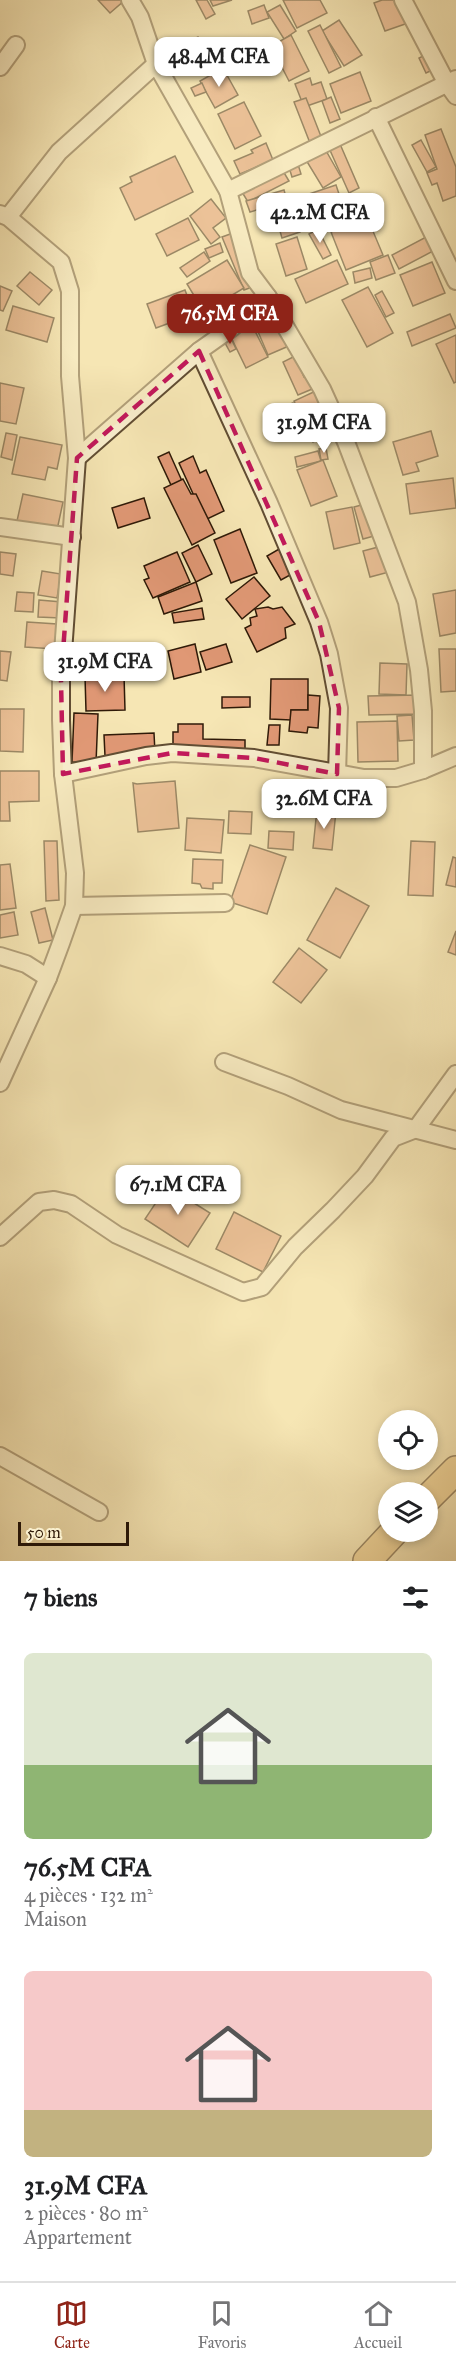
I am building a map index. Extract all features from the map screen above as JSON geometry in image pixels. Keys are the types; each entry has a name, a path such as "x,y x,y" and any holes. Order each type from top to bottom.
{"highway":[{"path":"438,1488 456,1470"},
{"path":"368,1561 385,1542"}],"street":[{"path":"130,0 140,17 156,64 228,191 250,273 268,297 322,389 346,442 407,602 419,670 423,711 423,770"},
{"path":"228,191 376,117 453,86 403,0"},
{"path":"0,67 16,45"},
{"path":"0,1083 48,978 74,906 75,873 63,774 61,680 77,458 70,376 70,291 61,262 4,216 59,152 156,64"},
{"path":"376,117 456,281"},
{"path":"77,458 199,351 268,297"},
{"path":"199,351 269,503 319,622 329,654 339,708 337,774"},
{"path":"0,527 72,537"},
{"path":"63,774 146,756 172,753 254,758 364,778 396,778 456,756"},
{"path":"74,906 225,903"},
{"path":"0,956 26,964 48,978"},
{"path":"224,1062 288,1086 341,1110 456,1140"},
{"path":"0,1237 39,1202 54,1200 71,1204 117,1235 243,1292 262,1287 295,1247 365,1176 393,1138 416,1129 456,1074"},
{"path":"0,1456 99,1512"}],"highlighted area":[{"path":"199,351 319,622 339,708 337,774 254,758 172,753 63,774 61,680 77,458"}],"building":[{"path":"98,0 125,0 110,13"},
{"path":"196,0 207,0 215,14 206,19"},
{"path":"210,0 232,0 213,6"},
{"path":"283,0 320,0 327,13 297,28"},
{"path":"382,0 399,0 408,23 385,31 374,3"},
{"path":"264,5 269,18 252,24 248,11"},
{"path":"280,5 296,31 284,39 267,12"},
{"path":"339,20 362,55 344,66 322,31"},
{"path":"320,25 341,67 329,73 308,31"},
{"path":"291,35 309,71 289,81 271,46"},
{"path":"198,37 210,65 187,75 175,48"},
{"path":"431,52 439,67 426,73 419,58"},
{"path":"223,68 238,95 215,108 200,81"},
{"path":"360,72 371,101 341,113 330,84"},
{"path":"310,78 312,85 321,82 327,99 304,107 295,84"},
{"path":"202,83 206,92 195,96 191,88"},
{"path":"331,97 340,119 330,123 322,101"},
{"path":"306,98 322,139 310,143 294,102"},
{"path":"244,102 261,136 235,149 218,114"},
{"path":"441,129 456,167 456,196 443,201 437,183 432,185 427,173 437,169 425,135"},
{"path":"421,140 436,167 427,172 412,145"},
{"path":"266,143 273,160 240,174 234,161 253,153 251,150"},
{"path":"340,144 359,188 349,193 329,148"},
{"path":"325,149 341,177 323,188 306,160"},
{"path":"175,156 193,192 135,220 120,188 132,182 130,177"},
{"path":"297,161 301,174 292,177 288,164"},
{"path":"283,171 289,181 248,202 242,192"},
{"path":"336,185 344,209 314,219 306,195"},
{"path":"284,190 287,201 250,212 246,201"},
{"path":"211,199 226,218 213,228 220,237 211,244 190,216"},
{"path":"291,202 300,232 282,238 273,207"},
{"path":"367,217 383,255 346,270 331,232"},
{"path":"188,218 199,240 167,256 156,234"},
{"path":"318,229 331,255 323,259 309,234"},
{"path":"233,233 255,286 244,290 222,237"},
{"path":"428,236 435,250 399,269 392,255"},
{"path":"297,237 307,269 286,276 276,244"},
{"path":"220,243 223,252 209,258 205,249"},
{"path":"204,252 210,261 187,277 180,268"},
{"path":"388,255 395,273 376,280 370,262"},
{"path":"227,260 244,288 204,312 187,284"},
{"path":"337,260 348,284 306,303 295,279"},
{"path":"432,262 445,293 413,306 400,275"},
{"path":"370,268 372,278 355,283 353,272"},
{"path":"30,272 52,290 39,305 17,286"},
{"path":"0,286 12,291 3,311 0,310"},
{"path":"368,287 393,333 367,347 342,300"},
{"path":"185,290 194,314 156,328 147,304"},
{"path":"382,291 394,313 386,317 375,295"},
{"path":"13,306 54,318 47,342 6,330"},
{"path":"276,310 291,345 268,355 253,320"},
{"path":"450,314 456,328 412,346 407,332"},
{"path":"252,325 268,357 246,368 230,335"},
{"path":"456,335 456,382 454,383 436,344"},
{"path":"231,338 236,349 230,352 224,341"},
{"path":"295,356 304,377 311,373 317,387 298,395 283,362"},
{"path":"0,383 24,388 16,424 0,421"},
{"path":"320,389 340,429 313,442 294,401"},
{"path":"293,403 299,420 289,424 282,407"},
{"path":"431,431 438,456 416,463 419,471 403,475 393,442"},
{"path":"6,433 17,435 12,460 1,457"},
{"path":"20,437 62,445 57,469 48,467 45,480 12,474"},
{"path":"326,448 328,459 321,460 319,449"},
{"path":"318,451 321,461 297,467 295,457"},
{"path":"169,452 182,481 171,485 158,457"},
{"path":"193,456 200,473 206,470 224,511 205,520 179,463"},
{"path":"323,460 337,496 311,506 297,470"},
{"path":"453,478 456,508 410,514 406,484"},
{"path":"183,479 191,494 196,494 215,533 192,545 164,488"},
{"path":"23,494 63,502 57,530 17,521"},
{"path":"144,498 150,518 118,528 112,508"},
{"path":"365,504 374,536 363,539 354,507"},
{"path":"352,507 360,543 334,549 326,512"},
{"path":"240,529 257,573 231,583 214,540"},
{"path":"198,545 212,574 196,582 182,553"},
{"path":"286,545 301,569 281,580 267,556"},
{"path":"382,546 389,572 370,577 363,551"},
{"path":"0,552 16,554 13,576 0,574"},
{"path":"177,552 190,582 153,598 144,580 149,578 144,566"},
{"path":"42,571 61,574 57,598 38,595"},
{"path":"254,577 270,596 242,619 226,599"},
{"path":"196,582 202,601 164,614 158,597"},
{"path":"456,590 456,633 440,636 433,594"},
{"path":"17,592 34,593 33,612 15,611"},
{"path":"39,600 62,602 61,618 38,617"},
{"path":"268,607 273,609 282,607 295,624 285,628 286,638 257,652 245,628 251,625 250,618 257,616 255,609"},
{"path":"202,608 204,619 174,623 172,613"},
{"path":"27,622 57,624 55,649 25,647"},
{"path":"195,644 201,672 174,679 168,651"},
{"path":"226,644 232,662 206,670 200,652"},
{"path":"439,649 456,649 456,691 441,692"},
{"path":"0,651 11,652 7,681 0,680"},
{"path":"380,663 407,664 406,695 379,694"},
{"path":"124,675 125,710 86,711 85,676"},
{"path":"271,679 308,679 308,710 291,710 291,720 270,719"},
{"path":"308,695 320,696 318,728 308,727 307,733 289,731 291,710 308,710"},
{"path":"420,695 420,714 369,715 368,696"},
{"path":"222,697 250,697 250,707 222,708"},
{"path":"0,709 24,709 23,752 0,751"},
{"path":"74,713 98,714 96,763 72,762"},
{"path":"412,715 414,740 399,741 397,716"},
{"path":"397,721 398,761 358,762 357,722"},
{"path":"178,724 203,724 203,739 245,740 245,749 173,749 173,732 178,732"},
{"path":"269,725 280,725 279,745 267,745"},
{"path":"154,733 155,753 105,756 104,735"},
{"path":"0,771 39,771 39,801 9,802 10,821 0,821"},
{"path":"175,781 179,828 138,832 133,783"},
{"path":"317,809 336,811 332,850 313,848"},
{"path":"229,811 252,812 251,834 228,833"},
{"path":"187,818 224,820 221,853 185,850"},
{"path":"269,831 294,832 293,850 268,848"},
{"path":"44,841 57,841 59,900 46,901"},
{"path":"411,841 435,842 433,896 408,895"},
{"path":"250,845 286,857 267,914 230,902"},
{"path":"453,857 456,858 456,887 446,885"},
{"path":"193,859 223,860 222,883 213,883 213,889 202,888 200,884 192,883"},
{"path":"10,864 16,908 0,910 0,865"},
{"path":"336,888 369,906 340,958 307,940"},
{"path":"45,908 53,940 39,943 31,912"},
{"path":"14,912 18,935 0,938 0,915"},
{"path":"456,931 456,955 448,952"},
{"path":"299,948 327,970 301,1003 273,982"},
{"path":"167,1186 210,1213 188,1247 145,1219"},
{"path":"234,1212 281,1236 263,1272 216,1249"}]}
